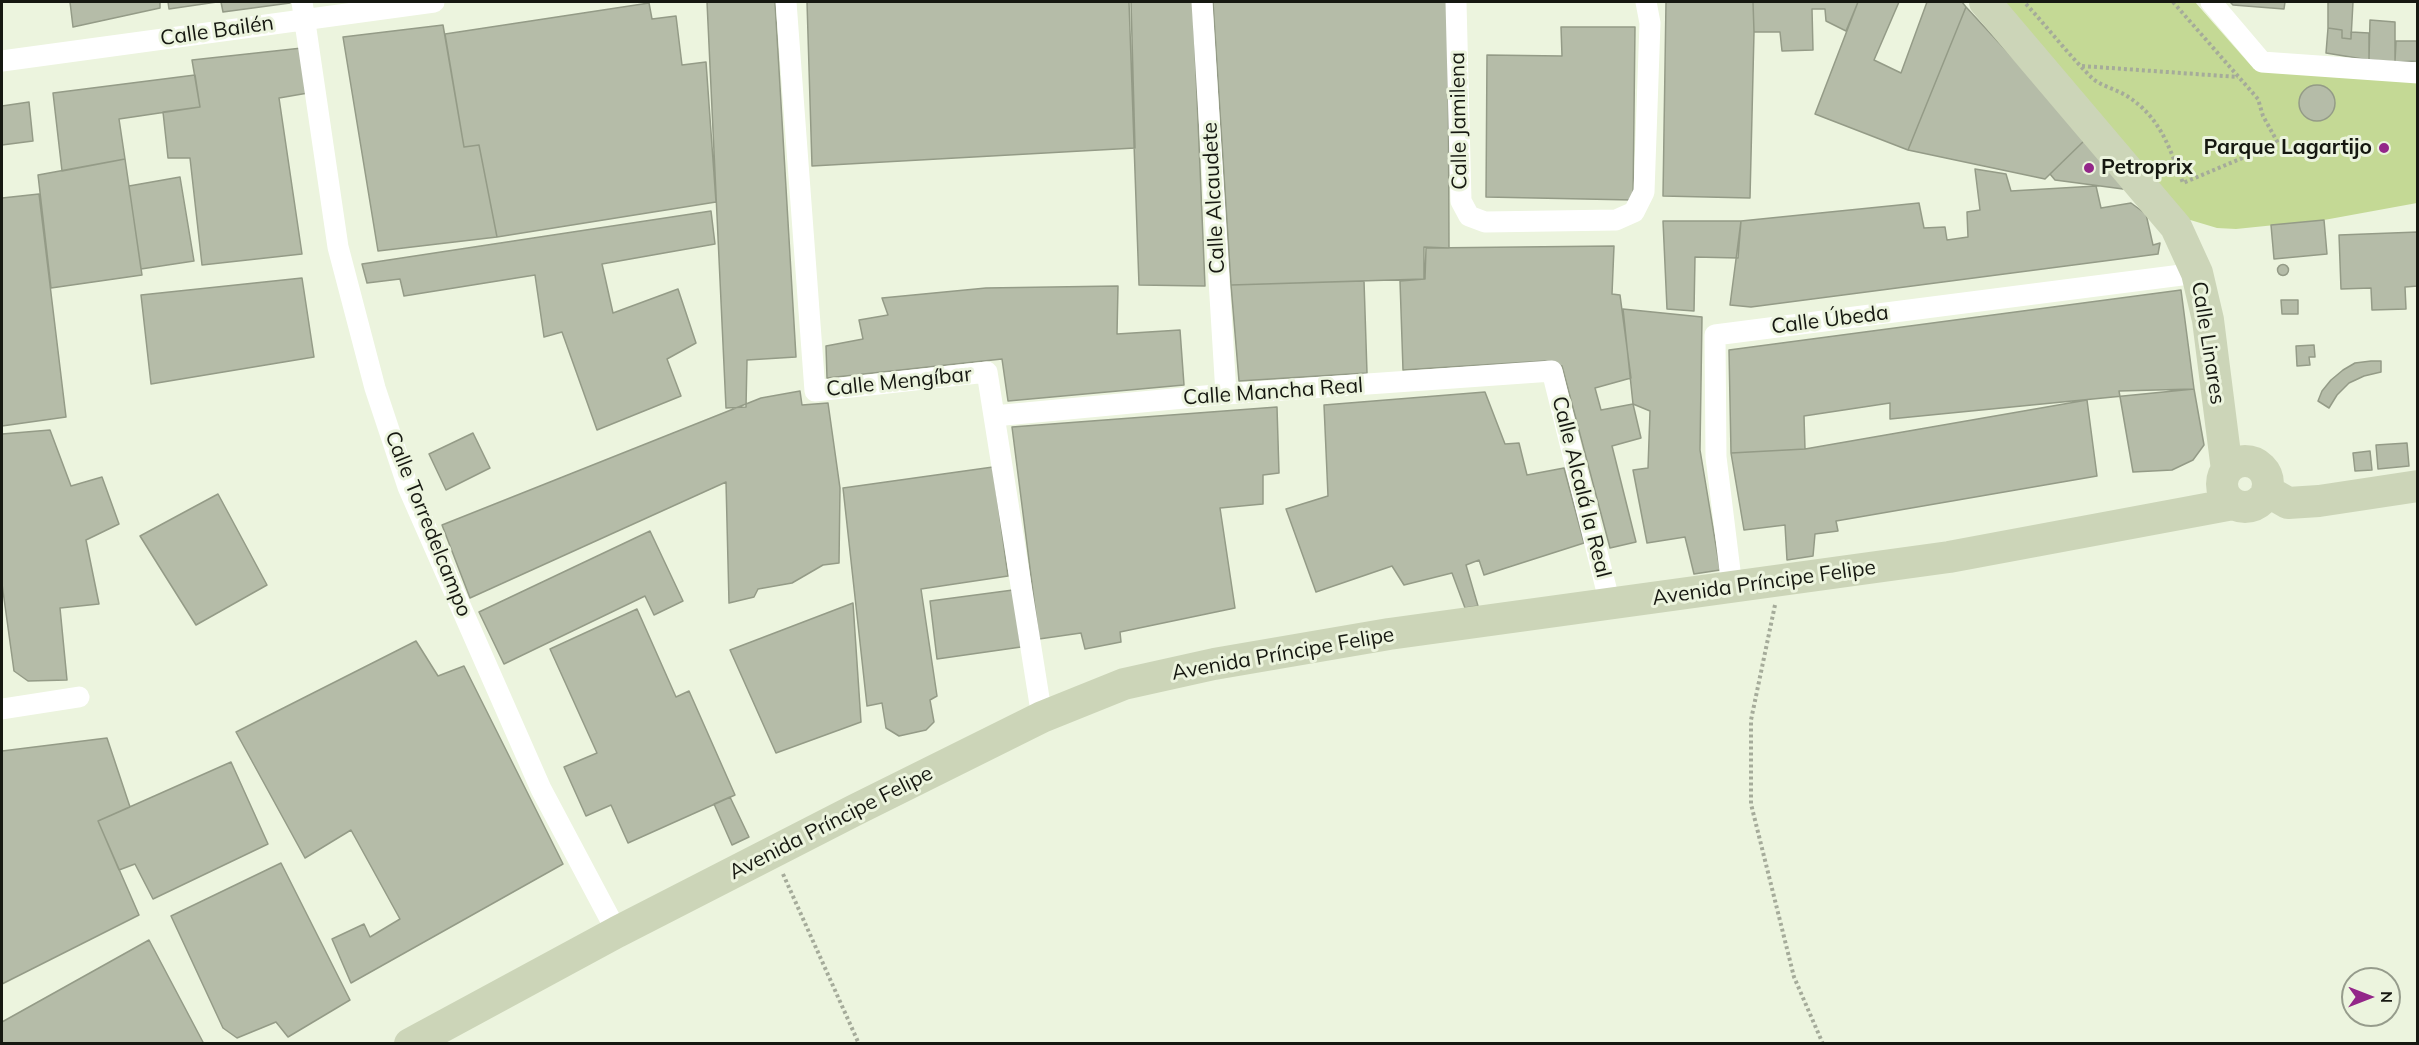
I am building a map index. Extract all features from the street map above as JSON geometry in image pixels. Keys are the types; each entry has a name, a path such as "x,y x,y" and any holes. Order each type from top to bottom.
{"main road":[{"name":"Calle Linares","path":"1985,2 2176,227 2197,273 2208,320 2227,470"},
{"path":"2240,462 2256,464 2266,476 2267,491 2253,506 2233,504 2224,493 2223,485 2227,470 2240,462"},
{"path":"2267,491 2288,502 2319,501 2418,486"},
{"name":"Avenida Príncipe Felipe","path":"410,1044 617,932 773,852 1042,717 1124,684 1214,663 1389,634 1949,557 2233,504"}],"street":[{"name":"Calle Bailén","path":"2,61 303,10 434,2"},
{"name":"Calle Mengíbar","path":"786,2 815,391 987,372 1042,717"},
{"name":"Calle Alcaudete","path":"1202,2 1226,394"},
{"name":"Calle Jamilena","path":"1456,2 1461,201 1469,216 1485,222 1616,220 1634,213 1644,192 1650,23 1646,2"},
{"path":"2211,2 2262,62 2418,72"},
{"name":"Calle Torredelcampo","path":"303,10 338,247 375,388 408,487 541,789 617,932"},
{"name":"Calle Úbeda","path":"1732,587 1716,457 1715,335 2197,273"},
{"name":"Calle Mancha Real","path":"994,416 1226,394 1552,371"},
{"name":"Calle Alcalá la Real","path":"1552,371 1611,604"},
{"path":"2,709 79,697"}],"path":[{"path":"2028,2 2026,4 2092,79 2139,104 2154,118 2163,133 2184,183 2278,143 2263,116 2258,99 2173,2"},
{"path":"2082,66 2239,77"},
{"path":"1780,580 1751,720 1751,804 1794,977 1823,1044"},
{"path":"773,852 859,1044"}],"green space":[{"path":"1996,2 2195,2 2254,69 2417,80 2417,203 2324,220 2236,229 2217,228 2187,219"}],"building":[{"path":"70,2 160,2 160,8 73,27"},
{"path":"168,2 217,2 169,9"},
{"path":"221,2 290,2 290,3 223,12"},
{"path":"707,2 775,2 796,357 747,360 746,407 726,408"},
{"path":"807,2 1131,2 1135,148 812,166"},
{"path":"1129,2 1193,2 1205,286 1139,285"},
{"path":"1213,2 1448,2 1449,248 1424,247 1424,279 1231,285"},
{"path":"1666,2 1753,2 1750,198 1663,196"},
{"path":"1753,2 1858,2 1846,31 1826,21 1825,9 1812,9 1813,50 1782,51 1780,32 1754,32"},
{"path":"1858,2 1899,2 1874,60 1901,73 1927,2 1962,2 1966,7 1908,150 1815,114"},
{"path":"2230,2 2285,2 2284,9 2233,5"},
{"path":"2328,2 2353,2 2351,39 2342,38 2342,30 2328,28"},
{"path":"649,3 652,19 676,16 682,65 706,62 716,202 497,237 479,145 464,147 445,34"},
{"path":"1966,7 2087,138 2045,179 1908,150"},
{"path":"2370,20 2395,22 2395,62 2369,60"},
{"path":"443,25 464,147 479,145 497,237 378,251 343,37"},
{"path":"1561,27 1635,27 1633,200 1486,197 1487,55 1562,56"},
{"path":"2328,28 2342,30 2342,38 2351,39 2351,32 2369,33 2369,60 2326,53"},
{"path":"2396,41 2418,41 2418,61 2395,62"},
{"path":"302,48 308,93 279,98 302,254 202,265 190,158 168,158 163,112 200,107 192,60"},
{"path":"195,75 200,107 119,119 125,159 62,171 53,93"},
{"path":"2317,85 2329,91 2335,103 2329,115 2317,121 2305,115 2299,103 2305,91"},
{"path":"29,102 33,141 2,145 2,106"},
{"path":"2087,138 2128,184 2123,189 2055,180 2050,174"},
{"path":"125,159 142,275 51,288 38,175"},
{"path":"1975,169 2006,174 2011,191 2096,186 2101,208 2131,203 2146,214 2153,245 2160,243 2158,254 1751,307 1730,305 1741,221 1919,203 1924,228 1945,227 1947,240 1968,237 1967,212 1980,210"},
{"path":"180,177 194,261 141,269 129,186"},
{"path":"39,194 66,417 2,426 2,198"},
{"path":"711,211 715,244 602,264 613,313 678,289 696,343 667,359 681,396 597,430 562,332 544,337 535,275 404,296 400,279 367,283 362,264"},
{"path":"2324,220 2327,254 2274,259 2271,225"},
{"path":"1663,221 1741,221 1738,258 1695,257 1694,311 1667,309"},
{"path":"2418,232 2418,286 2405,287 2406,309 2372,310 2371,288 2341,289 2339,235"},
{"path":"1614,246 1612,294 1620,295 1631,378 1595,388 1601,410 1633,404 1641,438 1612,446 1636,542 1610,548 1562,366 1545,361 1403,370 1400,281 1425,279 1426,248"},
{"path":"2283,264 2289,270 2283,276 2277,270"},
{"path":"302,278 314,357 151,384 141,295"},
{"path":"1364,281 1367,373 1239,381 1231,285"},
{"path":"1118,286 1117,334 1180,330 1184,385 1008,401 1002,359 827,378 826,346 863,339 859,320 888,315 882,298 986,288"},
{"path":"2181,290 2194,389 1890,419 1890,403 1804,416 1805,449 1731,453 1729,350"},
{"path":"2281,300 2298,300 2298,314 2282,314"},
{"path":"1623,309 1702,317 1700,450 1720,570 1694,574 1685,537 1647,543 1633,470 1648,468 1650,411 1633,404"},
{"path":"2314,345 2315,357 2309,357 2310,365 2297,366 2296,346"},
{"path":"2381,361 2381,372 2349,383 2337,395 2329,408 2318,401 2322,391 2343,370 2355,363"},
{"path":"2194,389 2204,445 2193,460 2172,470 2133,472 2119,391"},
{"path":"800,391 802,405 828,403 840,488 839,563 823,565 792,583 758,589 754,597 729,603 726,482 470,598 442,525 761,398"},
{"path":"1485,392 1505,444 1519,443 1527,475 1564,468 1584,543 1484,575 1479,560 1466,565 1478,606 1465,608 1452,573 1404,585 1392,566 1316,592 1286,509 1328,496 1324,405"},
{"path":"2087,400 2097,476 1836,521 1838,531 1815,534 1813,556 1787,560 1785,525 1744,530 1731,453 1805,449"},
{"path":"1277,407 1279,473 1263,475 1263,504 1220,508 1235,608 1120,632 1121,642 1085,649 1081,633 1039,639 1012,427"},
{"path":"50,430 71,486 102,477 119,524 86,540 99,604 60,608 67,680 28,681 14,671 2,584 2,434"},
{"path":"473,433 490,468 446,490 429,454"},
{"path":"2407,443 2409,466 2378,469 2376,445"},
{"path":"2370,451 2372,470 2355,471 2353,453"},
{"path":"993,467 1008,576 921,589 937,696 930,700 934,722 926,730 899,736 886,728 882,703 867,706 843,488"},
{"path":"218,494 267,585 196,625 140,536"},
{"path":"650,531 683,601 654,615 645,596 504,664 479,612"},
{"path":"1013,590 1021,647 937,659 930,601"},
{"path":"853,603 861,722 776,753 730,650"},
{"path":"637,609 676,697 689,691 735,795 628,843 611,805 586,816 564,767 597,753 550,649"},
{"path":"416,641 438,676 464,666 563,864 351,983 332,939 364,924 370,937 400,919 351,830 305,858 236,732"},
{"path":"107,738 130,807 98,821 139,915 2,984 2,751"},
{"path":"231,762 268,844 153,899 135,864 119,870 98,821"},
{"path":"730,797 749,837 732,845 714,804"},
{"path":"281,863 350,1000 288,1037 276,1022 237,1038 223,1028 171,916"},
{"path":"149,940 204,1044 2,1044 2,1022"}],"place":[{"name":"Parque Lagartijo","path":"2384,148"},
{"name":"Petroprix","path":"2089,168"}]}
